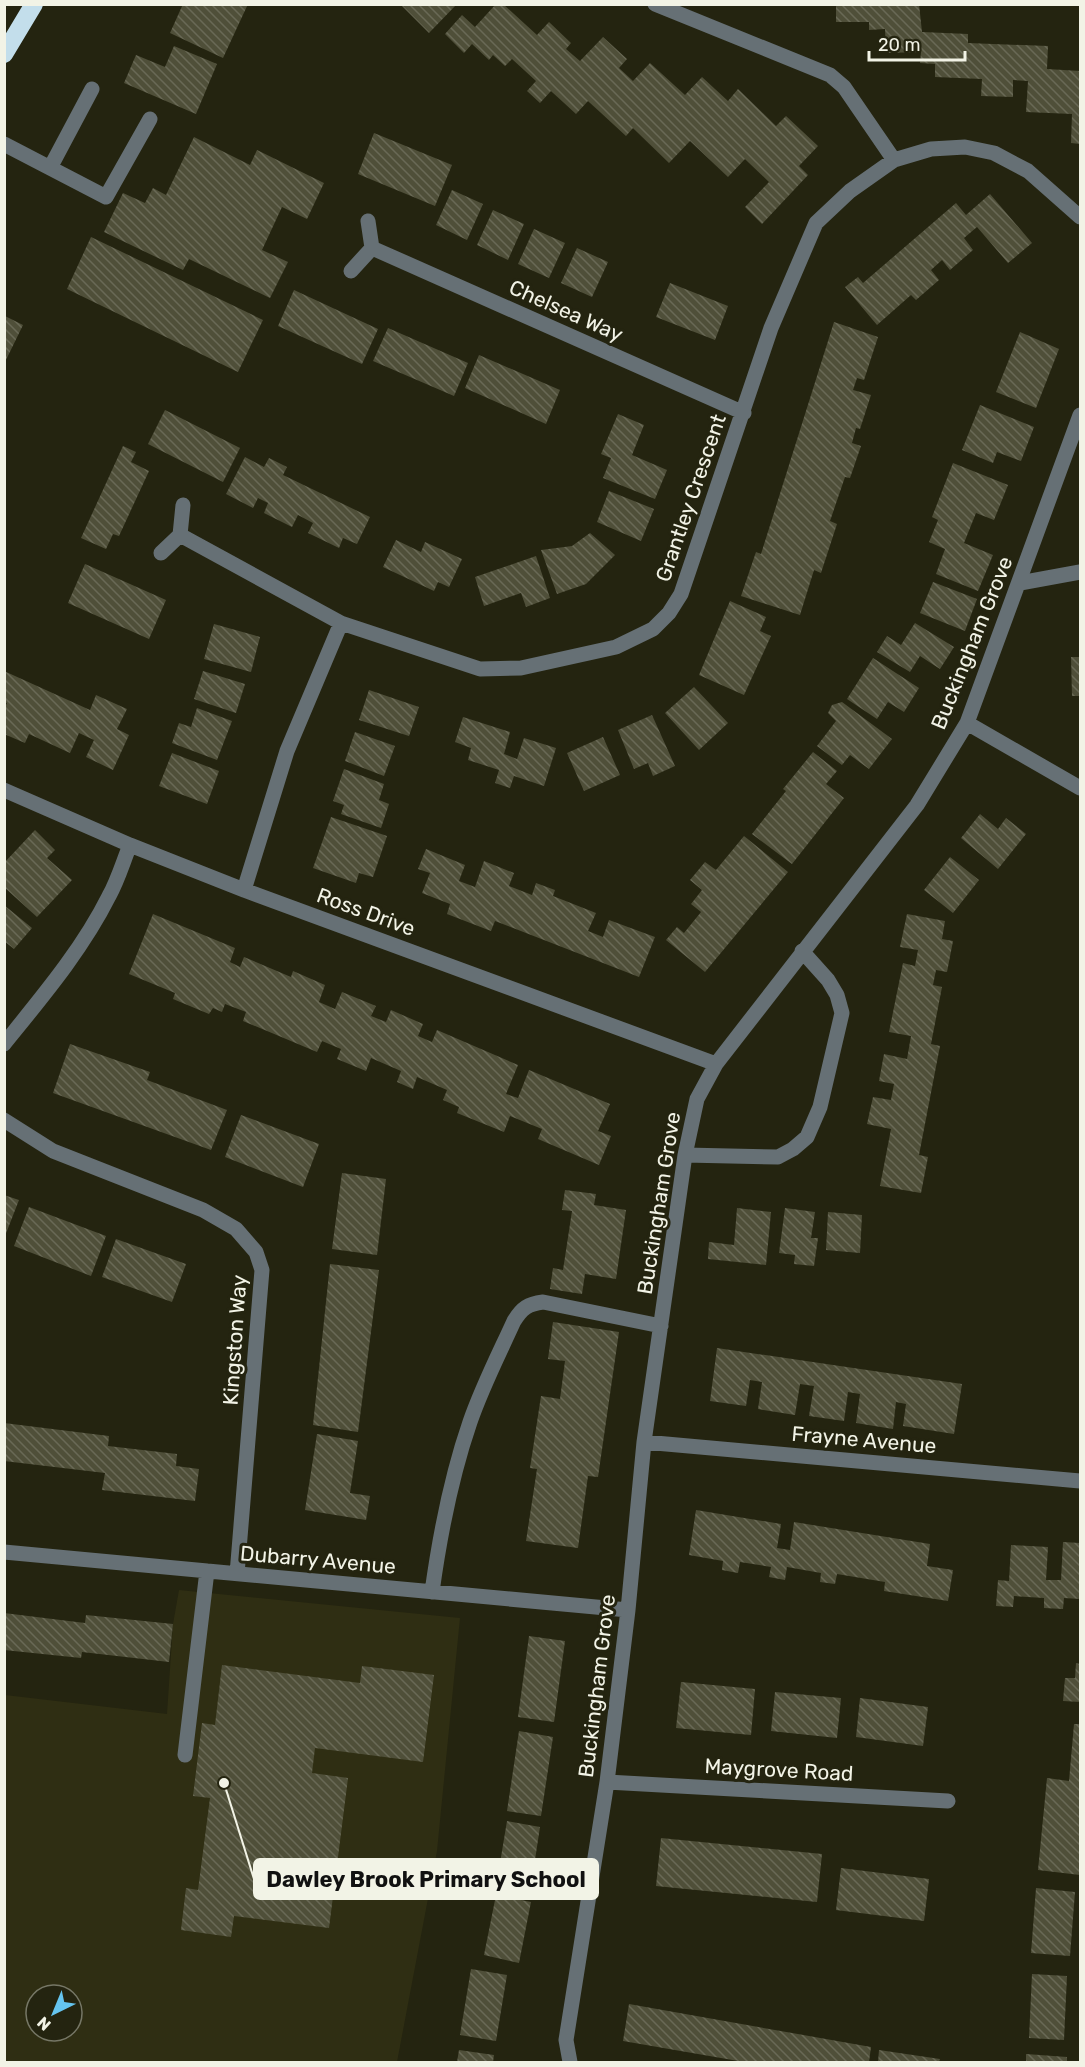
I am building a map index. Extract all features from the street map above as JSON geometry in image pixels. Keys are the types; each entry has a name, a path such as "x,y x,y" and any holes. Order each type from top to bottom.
{"highway":[{"path":"8,43 34,4"}],"street":[{"path":"655,4 830,75 844,87 894,160"},
{"path":"50,168 92,89"},
{"path":"4,144 106,197 150,119"},
{"name":"Grantley Crescent","path":"180,535 341,623 480,669 521,668 616,647 653,629 669,613 681,594 771,328 816,224 850,191 894,160 931,149 965,147 994,153 1028,171 1080,217"},
{"path":"351,271 372,248 368,221"},
{"name":"Chelsea Way","path":"372,248 744,413"},
{"name":"Buckingham Grove","path":"570,2062 566,2040 607,1782 628,1610 644,1442 685,1155 697,1099 716,1064 917,805 967,723 1080,415"},
{"path":"161,553 180,535 183,505"},
{"path":"1020,583 1080,572"},
{"path":"244,890 287,751 341,623"},
{"path":"967,723 1080,788"},
{"name":"Ross Drive","path":"4,790 244,890 716,1064"},
{"path":"4,1044 55,980 94,924 110,895 130,844"},
{"path":"685,1155 778,1157 793,1149 807,1137 820,1107 842,1013 837,995 828,980 802,951"},
{"name":"Kingston Way","path":"4,1120 53,1151 203,1210 236,1229 256,1252 262,1270 237,1574"},
{"path":"432,1592 440,1533 453,1477 470,1421 514,1321 522,1309 530,1303 543,1302 660,1326"},
{"name":"Frayne Avenue","path":"644,1442 1080,1480"},
{"name":"Dubarry Avenue","path":"4,1552 628,1610"},
{"path":"185,1755 207,1571"},
{"name":"Maygrove Road","path":"607,1782 948,1801"}],"shaded area":[{"path":"179,1590 460,1618 437,1851 397,2062 5,2062 5,1695 167,1714 173,1624"}],"building":[{"path":"183,4 199,6 200,4 248,4 223,58 170,33"},
{"path":"400,4 457,4 429,33"},
{"path":"496,4 503,4 537,35 549,22 571,43 566,49 580,61 603,37 627,59 619,68 633,81 650,63 685,95 702,77 728,101 738,89 776,126 786,116 818,146 799,166 808,175 762,224 745,207 769,182 745,159 728,177 690,141 669,163 633,128 626,136 588,101 576,114 551,91 540,103 527,91 536,81 512,59 505,66 493,55 489,60 472,44 464,53 445,34 462,15 475,27"},
{"path":"836,4 919,4 922,32 968,34 968,43 1048,46 1047,69 1080,71 1080,144 1071,143 1072,114 1026,112 1028,81 1013,80 1013,97 981,96 982,79 935,77 935,64 920,63 921,52 886,53 885,29 869,30 869,22 836,22"},
{"path":"174,46 217,64 196,114 124,83 136,55 165,67"},
{"path":"374,133 452,165 435,206 358,174"},
{"path":"194,137 250,165 257,150 324,183 307,219 282,207 262,250 288,262 270,298 189,259 183,270 104,232 123,193 145,203 153,188 166,195"},
{"path":"452,190 483,204 467,240 436,225"},
{"path":"990,194 1032,243 1008,263 977,227 964,238 973,250 950,270 942,260 931,270 939,280 916,300 911,295 877,325 845,287 858,277 863,283 956,203 966,215"},
{"path":"493,210 524,224 508,260 477,245"},
{"path":"534,229 565,243 549,278 518,264"},
{"path":"91,237 263,320 238,372 67,289"},
{"path":"577,248 608,262 592,297 561,283"},
{"path":"670,283 728,306 715,340 656,317"},
{"path":"294,290 378,329 362,364 278,326"},
{"path":"5,316 23,325 5,362"},
{"path":"834,322 878,337 864,380 857,378 853,390 871,395 860,429 856,428 852,443 861,446 850,478 845,477 830,521 837,524 821,573 814,570 800,615 741,596 756,552 761,554"},
{"path":"388,328 468,363 454,396 373,361"},
{"path":"1020,332 1059,349 1036,408 996,392"},
{"path":"479,355 560,390 546,424 465,388"},
{"path":"980,405 1034,427 1021,461 997,452 993,463 962,450"},
{"path":"165,410 240,448 223,482 148,444"},
{"path":"618,414 644,425 632,455 667,470 655,499 603,478 611,458 601,454"},
{"path":"123,446 136,452 131,462 149,471 119,536 113,534 106,549 81,538"},
{"path":"245,457 264,467 269,458 287,467 283,475 370,517 357,544 343,538 339,548 308,533 313,523 298,515 292,527 264,513 268,503 258,498 253,508 226,494"},
{"path":"953,463 1008,485 994,520 976,513 964,543 993,555 978,591 936,574 945,549 929,542 938,520 932,517"},
{"path":"609,491 654,509 641,541 597,522"},
{"path":"590,533 615,555 586,584 557,594 541,550 572,546"},
{"path":"396,540 421,552 425,542 462,559 449,587 438,582 434,591 383,567"},
{"path":"536,556 550,598 526,607 521,593 484,606 475,577"},
{"path":"85,564 166,600 149,639 68,603"},
{"path":"933,582 977,599 965,631 920,613"},
{"path":"730,601 766,617 760,631 771,636 744,695 699,675"},
{"path":"915,623 954,647 940,669 920,656 910,672 877,652 887,636 901,645"},
{"path":"214,624 260,637 251,672 204,659"},
{"path":"1071,657 1080,657 1080,696 1072,696"},
{"path":"873,658 919,688 904,712 888,702 877,719 847,699"},
{"path":"4,671 90,710 96,695 127,709 117,729 129,735 113,770 86,757 94,740 79,733 70,753 29,734 25,743 4,734 4,709 7,703 4,702"},
{"path":"203,671 245,684 236,713 194,699"},
{"path":"694,687 728,723 699,750 665,713"},
{"path":"369,690 419,707 409,736 359,720"},
{"path":"842,702 892,739 869,769 850,755 842,765 817,746 836,721 828,713 832,705"},
{"path":"197,708 232,721 217,760 172,743 179,723 191,727"},
{"path":"652,715 675,766 653,776 648,763 634,769 618,730"},
{"path":"463,717 510,732 504,754 517,759 524,738 556,748 544,786 514,776 510,788 495,783 499,770 468,760 471,748 455,742"},
{"path":"355,732 395,746 384,776 345,761"},
{"path":"603,737 620,775 584,791 567,753"},
{"path":"813,752 837,771 826,784 844,798 792,864 752,834 786,791 783,789"},
{"path":"172,753 219,771 207,804 159,786"},
{"path":"344,769 384,784 379,800 389,804 381,828 341,814 344,805 333,801"},
{"path":"980,814 998,829 1006,818 1026,834 998,869 961,838"},
{"path":"331,817 387,836 373,877 359,873 356,883 313,868"},
{"path":"35,830 55,850 47,858 72,880 37,917 4,887 4,863"},
{"path":"744,836 788,872 705,972 666,940 677,927 684,933 701,912 691,904 702,890 690,880 705,862 716,870"},
{"path":"426,849 465,865 459,881 475,887 484,861 514,873 509,886 532,895 536,883 555,890 553,896 596,913 588,931 603,937 609,920 655,937 639,977 495,921 491,931 447,914 450,904 422,893 430,873 418,869"},
{"path":"950,857 979,880 953,913 924,890"},
{"path":"4,905 32,928 14,949 4,941"},
{"path":"153,914 235,948 230,962 240,967 244,957 291,977 293,971 325,985 319,1002 335,1009 342,992 376,1006 371,1016 386,1022 391,1010 423,1024 418,1036 432,1042 437,1030 518,1065 506,1094 518,1098 529,1070 610,1104 598,1131 611,1136 599,1165 538,1139 542,1129 510,1116 504,1132 457,1113 459,1107 443,1100 447,1090 417,1077 413,1089 397,1082 401,1071 371,1058 366,1071 337,1059 341,1049 322,1041 317,1052 243,1021 246,1012 225,1004 222,1012 213,1008 209,1014 173,999 175,993 129,974"},
{"path":"907,914 945,921 942,939 953,941 947,972 936,970 933,985 942,987 931,1044 940,1046 919,1155 928,1157 921,1193 880,1186 891,1129 867,1124 873,1097 891,1100 894,1084 879,1081 884,1054 907,1059 911,1036 889,1032 903,963 915,966 918,950 900,947"},
{"path":"70,1044 150,1072 147,1080 227,1110 211,1150 53,1093"},
{"path":"241,1115 319,1144 303,1187 225,1157"},
{"path":"342,1173 386,1179 377,1255 332,1249"},
{"path":"565,1190 596,1194 594,1205 626,1210 616,1279 585,1274 582,1294 550,1289 553,1268 563,1270 572,1211 562,1210"},
{"path":"4,1195 19,1200 5,1236 4,1236"},
{"path":"29,1207 106,1236 91,1276 14,1246"},
{"path":"737,1208 771,1212 766,1265 708,1259 709,1242 734,1245"},
{"path":"785,1208 815,1212 811,1238 818,1238 814,1266 794,1264 795,1255 779,1253"},
{"path":"828,1212 862,1215 860,1253 826,1250"},
{"path":"116,1239 186,1264 172,1302 102,1277"},
{"path":"330,1264 379,1270 358,1432 313,1425"},
{"path":"553,1322 619,1332 598,1477 588,1476 578,1548 526,1541 537,1469 530,1468 541,1396 560,1399 565,1361 548,1359"},
{"path":"717,1348 962,1384 954,1434 903,1426 906,1404 896,1402 893,1429 856,1423 860,1394 848,1392 844,1421 809,1416 814,1386 800,1384 795,1415 758,1409 762,1382 750,1380 746,1406 710,1401"},
{"path":"4,1423 109,1436 108,1446 177,1454 176,1466 199,1469 195,1501 102,1490 105,1473 4,1461"},
{"path":"317,1434 358,1441 350,1493 370,1496 366,1520 305,1510"},
{"path":"696,1510 781,1524 777,1548 790,1550 794,1522 930,1544 927,1566 953,1570 948,1601 884,1591 885,1582 837,1574 835,1584 820,1582 821,1573 787,1567 785,1580 769,1577 771,1567 740,1562 738,1573 722,1570 723,1561 689,1555"},
{"path":"1063,1542 1080,1543 1080,1599 1064,1598 1063,1609 1044,1608 1044,1598 1014,1596 1013,1607 996,1606 998,1580 1009,1581 1011,1545 1048,1547 1046,1580 1061,1580"},
{"path":"4,1613 85,1623 86,1615 173,1624 169,1662 82,1652 81,1658 4,1650"},
{"path":"529,1636 565,1641 554,1722 518,1717"},
{"path":"1076,1663 1080,1664 1080,1702 1063,1701 1065,1678 1075,1678"},
{"path":"222,1665 360,1683 362,1666 434,1675 423,1762 315,1748 312,1773 348,1778 329,1928 234,1916 231,1937 181,1930 186,1888 198,1890 210,1798 193,1796 202,1723 215,1725"},
{"path":"681,1682 755,1689 751,1735 676,1728"},
{"path":"775,1692 841,1698 837,1738 771,1731"},
{"path":"860,1698 928,1707 923,1746 856,1737"},
{"path":"1074,1724 1080,1724 1080,1875 1038,1870 1047,1778 1069,1781"},
{"path":"519,1731 553,1737 541,1816 507,1811"},
{"path":"507,1821 540,1827 531,1886 497,1881"},
{"path":"661,1838 822,1854 817,1902 656,1886"},
{"path":"841,1868 929,1879 924,1921 836,1910"},
{"path":"1036,1888 1075,1892 1070,1956 1031,1953"},
{"path":"496,1895 531,1902 519,1963 484,1955"},
{"path":"471,1969 507,1975 496,2041 460,2035"},
{"path":"1032,1974 1067,1976 1064,2040 1029,2038"},
{"path":"629,2004 871,2047 869,2062 744,2062 623,2041"},
{"path":"459,2050 494,2055 493,2062 457,2062"},
{"path":"879,2050 940,2059 939,2062 878,2062"},
{"path":"1026,2054 1067,2057 1067,2062 1026,2062"}],"place":[{"name":"Dawley Brook Primary School","path":"224,1783"}]}
